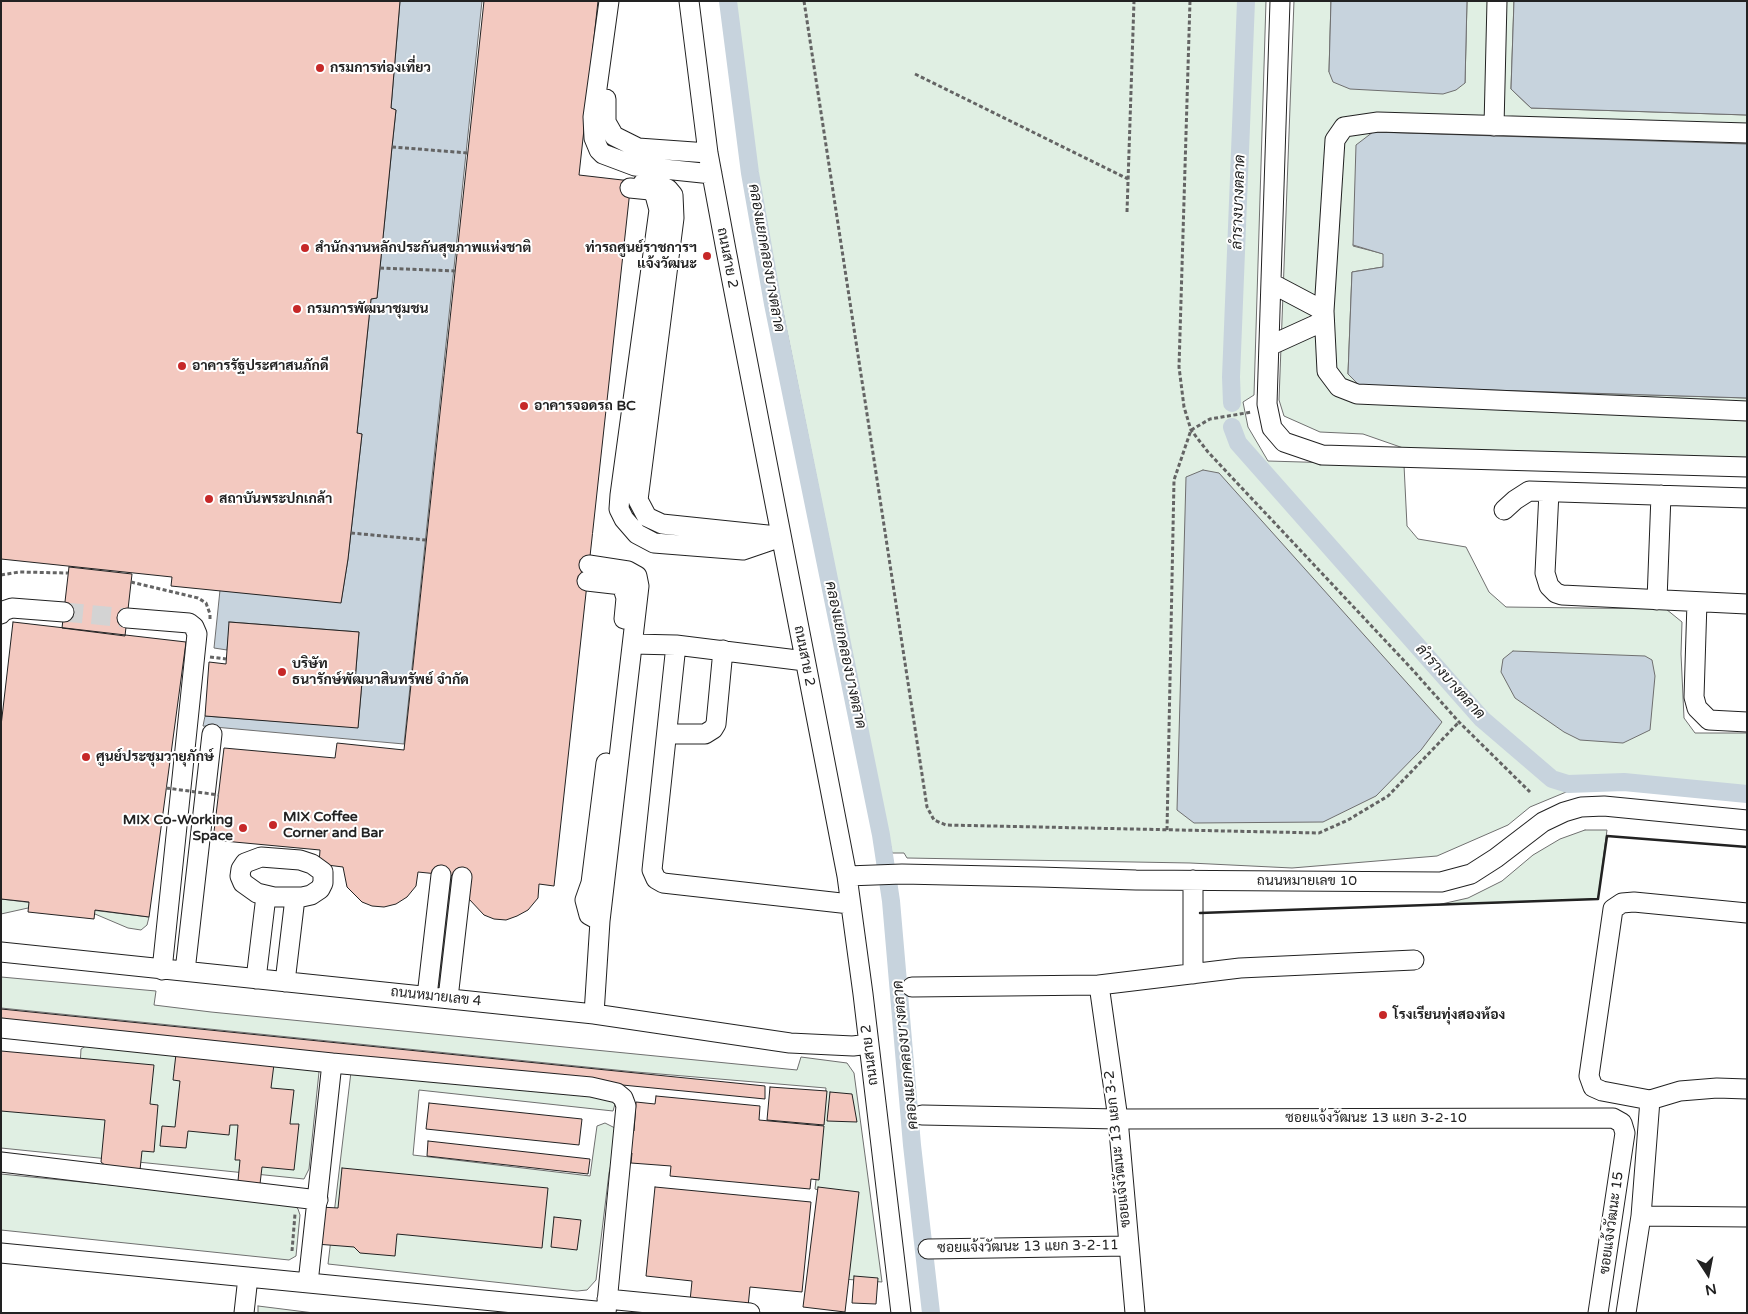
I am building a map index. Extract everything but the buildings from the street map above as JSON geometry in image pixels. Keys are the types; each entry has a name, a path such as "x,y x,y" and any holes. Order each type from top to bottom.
{"street":[{"path":"609,1 593,117 594,138 599,150 603,154 635,166 712,174"},
{"path":"621,1 605,106 606,122 614,136 638,148 708,154"},
{"name":"ถนนสาย 2","path":"689,1 708,154 847,876 901,1313"},
{"path":"1280,1 1267,404 1272,428 1284,442 1322,455 1747,467"},
{"path":"1494,126 1497,1"},
{"path":"1747,133 1378,122 1344,127 1335,140 1324,316 1327,371 1339,387 1357,394 1747,411"},
{"path":"603,154 614,136"},
{"path":"653,183 668,189 673,195 673,210 638,500 647,517 662,524 781,537 743,550 654,543 637,534 624,519 619,509 659,210 655,195 650,190 630,185 653,183"},
{"path":"1271,284 1324,316"},
{"path":"1269,346 1324,316"},
{"path":"1504,510 1529,491 1747,498"},
{"path":"1549,492 1544,573 1553,591 1562,596 1747,604"},
{"path":"1657,600 1661,495"},
{"path":"637,534 647,517"},
{"path":"594,1014 600,921 639,586 637,576 628,571 588,573 622,586 626,598 591,883 585,900 589,915 600,921"},
{"path":"1697,602 1694,697 1697,708 1709,720 1747,722"},
{"path":"1,614 3,611 12,608 64,612"},
{"path":"127,618 189,623 194,627 197,634 162,970"},
{"path":"633,644 676,645 805,661"},
{"path":"676,645 652,870 656,879 662,883 850,904"},
{"path":"667,734 705,734 713,729 716,724 723,650"},
{"path":"185,971 212,734"},
{"name":"ถนนหมายเลข 10","path":"847,876 902,874 1039,876 1136,880 1441,882 1471,874 1496,858 1543,822 1564,812 1581,807 1622,808 1747,820"},
{"path":"266,857 300,860 312,864 323,872 324,878 320,889 311,895 295,898 266,896 257,893 243,883 240,876 241,869 245,863 266,857"},
{"path":"427,996 441,875"},
{"path":"448,998 462,877"},
{"path":"1185,975 1194,880"},
{"path":"256,979 266,896"},
{"path":"285,982 295,898"},
{"path":"1747,913 1634,902 1622,903 1614,909 1589,1076 1593,1087 1602,1091 1650,1100 1680,1091 1717,1088 1747,1089"},
{"name":"ถนนหมายเลข 4","path":"1,952 594,1014 790,1043 853,1046 869,1044"},
{"path":"912,987 1099,985 1240,968 1414,960"},
{"name":"ซอยแจ้งวัฒนะ 13 แยก 3-2","path":"1099,985 1118,1119 1134,1313"},
{"path":"1,1028 332,1063 591,1087 617,1093 623,1098 626,1106 606,1308"},
{"path":"308,1283 332,1063"},
{"path":"1626,1313 1641,1216 1650,1100"},
{"name":"ซอยแจ้งวัฒนะ 13 แยก 3-2-10","path":"922,1115 1118,1119 1613,1118 1622,1123 1625,1133"},
{"name":"ซอยแจ้งวัฒนะ 15","path":"1598,1313 1625,1133"},
{"path":"1,1162 318,1200"},
{"path":"1641,1216 1747,1217"},
{"name":"ซอยแจ้งวัฒนะ 13 แยก 3-2-11","path":"928,1249 1128,1246"},
{"path":"1,1253 308,1283 606,1308 750,1313"},
{"path":"244,1313 248,1277"}],"path":[{"path":"804,1 927,808 934,820 946,825 1319,833 1348,820 1388,796 1459,722"},
{"path":"1127,212 1134,1"},
{"path":"915,74 1128,179"},
{"path":"392,146 468,153"},
{"path":"380,268 455,271"},
{"path":"1167,830 1174,480 1191,430 1210,418 1268,409"},
{"path":"351,533 426,540"},
{"path":"1,575 19,572 68,573"},
{"path":"166,788 219,795"}],"green space":[{"path":"735,1 1266,1 1254,395 1243,402 1248,427 1268,461 1404,465 1407,526 1418,539 1466,547 1489,592 1506,607 1666,609 1682,622 1681,654 1684,718 1695,733 1747,733 1747,801 1594,787 1571,790 1530,807 1508,825 1437,856 1292,868 1190,863 907,858 904,853 892,853 764,218"},
{"path":"1294,1 1331,1 1329,72 1465,83 1467,1 1514,1 1511,89 1531,108 1747,115 1747,144 1373,132 1353,246 1384,254 1383,267 1352,272 1348,374 1360,386 1747,398 1747,459 1409,450 1363,434 1320,432 1284,416 1279,400"},
{"path":"1585,830 1607,830 1598,899 1437,905 1468,898 1502,881 1533,855 1560,839"},
{"path":"1,899 149,917 147,925 141,930 128,928 95,914 28,908 1,914"},
{"path":"1,977 156,991 154,1005 211,1012 797,1070 801,1057 847,1063 854,1073 882,1282 843,1279 847,1198 815,1189 826,1088 636,1072 1,1008"},
{"path":"89,1044 311,1068 319,1072 309,1169 304,1179 1,1148 1,1105 78,1102 81,1049"},
{"path":"351,1072 613,1097 615,1104 613,1111 419,1090 413,1155 590,1176 597,1126 605,1123 619,1130 609,1173 596,1280 587,1290 577,1291 328,1264"},
{"path":"1,1174 292,1203 298,1209 300,1215 296,1256 289,1260 1,1230"},
{"path":"258,1306 314,1313 258,1313"}],"shaded area":[{"path":"400,1 482,1 404,744 203,726 205,716 358,727 362,682 355,681 359,632 230,622 227,650 214,648 220,590 341,602 348,559 362,434 357,433 371,299 377,298 396,110 391,108"},
{"path":"1331,1 1467,1 1465,83 1456,90 1443,94 1350,89 1333,82 1329,72"},
{"path":"1514,1 1747,1 1747,115 1531,108 1511,89"},
{"path":"1373,132 1747,144 1747,398 1360,386 1348,374 1352,272 1383,267 1383,254 1353,245 1356,145"},
{"path":"1203,470 1219,473 1442,722 1421,750 1376,796 1323,822 1194,823 1177,810 1186,477"},
{"path":"1513,651 1645,656 1652,660 1655,676 1650,730 1623,743 1580,740 1564,732 1515,698 1501,672 1503,659"}],"waterway":[{"name":"คลองแยกคลองบางตลาด","path":"728,1 750,173 773,304 881,835 891,901 912,1145 931,1313"},
{"name":"ลำรางบางตลาด","path":"1232,403 1231,377 1246,1"},
{"name":"ลำรางบางตลาด","path":"1232,427 1238,443 1482,719 1552,779 1568,784 1624,782 1747,794"}],"tunnel":[{"path":"64,612 127,618"}],"wall":[{"path":"1200,913 1598,899 1607,836 1747,847"}],"place":[{"name":"กรมการท่องเที่ยว","path":"320,68"},
{"name":"สำนักงานหลักประกันสุขภาพแห่งชาติ","path":"305,248"},
{"name":"ท่ารถศูนย์ราชการฯ แจ้งวัฒนะ","path":"707,256"},
{"name":"กรมการพัฒนาชุมชน","path":"297,309"},
{"name":"อาคารรัฐประศาสนภักดี","path":"182,366"},
{"name":"อาคารจอดรถ BC","path":"524,406"},
{"name":"สถาบันพระปกเกล้า","path":"209,499"},
{"name":"บริษัท ธนารักษ์พัฒนาสินทรัพย์ จำกัด","path":"282,672"},
{"name":"ศูนย์ประชุมวายุภักษ์","path":"86,757"},
{"name":"MIX Coffee Corner and Bar","path":"273,825"},
{"name":"MIX Co-Working Space","path":"243,828"},
{"name":"โรงเรียนทุ่งสองห้อง","path":"1383,1015"}]}
